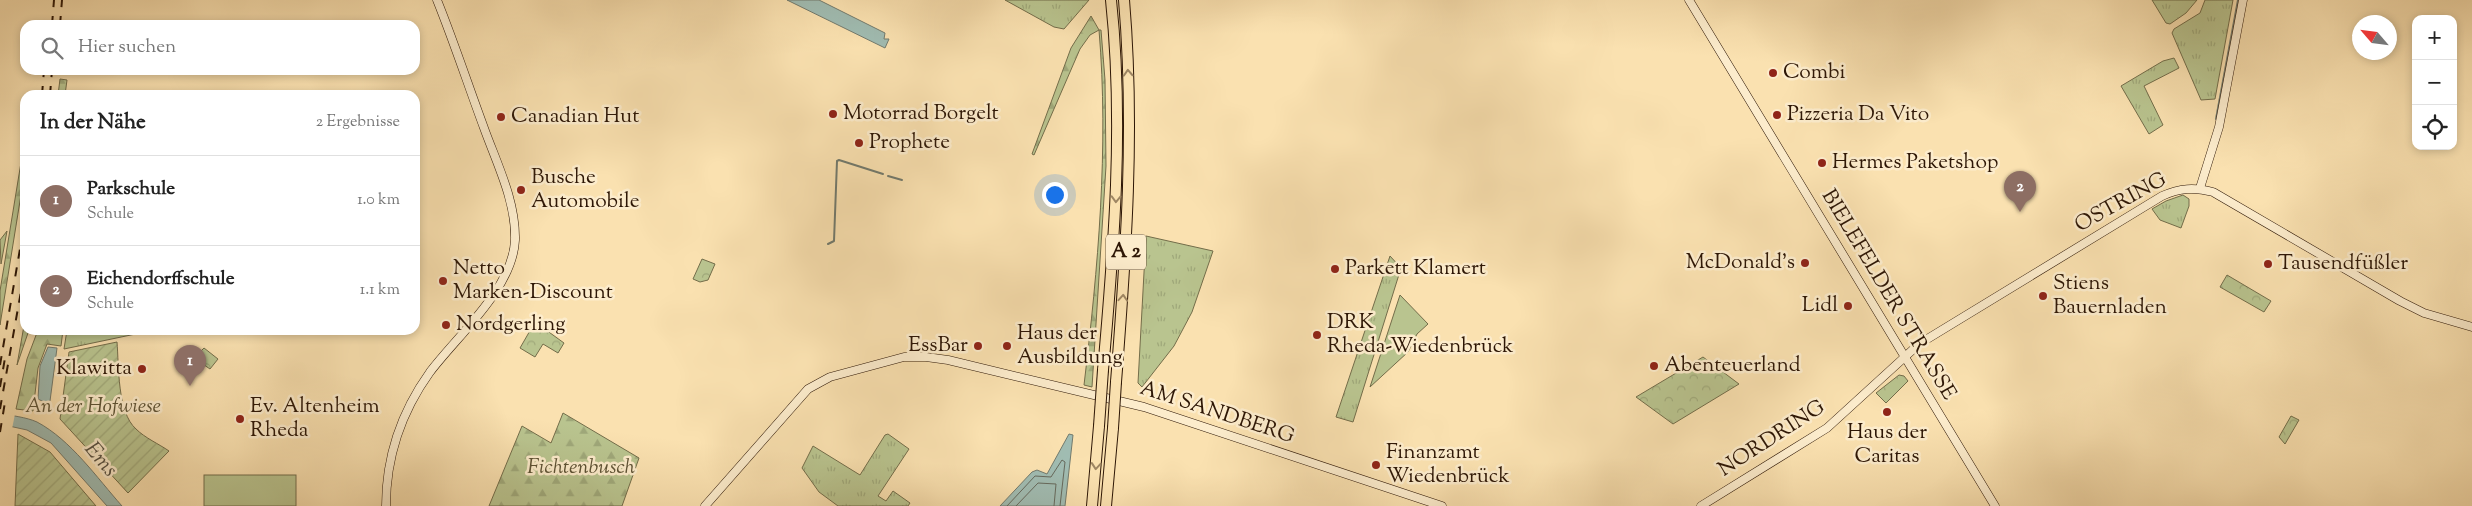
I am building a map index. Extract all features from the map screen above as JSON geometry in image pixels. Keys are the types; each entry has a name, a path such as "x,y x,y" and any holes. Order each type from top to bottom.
{"highway":[{"name":"A 2","path":"1092,506 1112,268 1116,182 1116,83 1111,0"},
{"name":"A 2","path":"1106,506 1130,192 1131,122 1124,0"}],"main road":[{"path":"386,506 386,485 390,460 407,411 430,373 501,283 510,265 515,242 512,204 437,0"},
{"name":"BIELEFELDER STRASSE","path":"1689,0 1832,234 1903,357 1995,506"},
{"path":"2200,188 2218,131 2243,0"},
{"name":"OSTRING","path":"1903,357 1950,324 2162,196 2183,189 2200,188 2230,201 2406,305 2424,313 2472,327"},
{"name":"AM SANDBERG","path":"705,506 749,458 802,394 819,381 904,357 948,360 1144,407 1442,506"},
{"name":"NORDRING","path":"1701,506 1822,431 1903,357"}],"green space":[{"path":"1005,0 1089,0 1064,29 1054,27"},
{"path":"2152,0 2197,0 2186,13 2170,24 2166,23"},
{"path":"2205,0 2233,0 2215,99 2201,100 2172,33 2174,29 2200,13"},
{"path":"1091,16 1099,30 1090,35 1080,49 1034,155 1032,154 1071,48"},
{"path":"1099,30 1101,30 1105,80 1106,166 1092,387 1084,385 1098,252 1102,163 1102,74"},
{"path":"2174,58 2179,68 2144,86 2163,125 2149,134 2121,86 2163,61"},
{"path":"60,79 67,80 66,90 59,90"},
{"path":"20,169 20,201 0,325 0,291"},
{"path":"2183,195 2189,199 2189,206 2181,228 2160,220 2152,209 2166,201"},
{"path":"7,231 1,264 0,240"},
{"path":"1146,236 1213,251 1192,312 1174,346 1142,387 1138,383"},
{"path":"1390,256 1401,268 1353,422 1336,417"},
{"path":"702,259 715,264 708,280 700,282 693,279"},
{"path":"2227,275 2271,301 2264,312 2220,287"},
{"path":"1400,295 1428,324 1417,334 1408,352 1370,387"},
{"path":"535,322 564,343 558,353 543,344 535,357 520,348"},
{"path":"22,335 27,335 17,365"},
{"path":"36,335 62,335 61,346 47,344 38,368 33,411 16,409 27,359"},
{"path":"66,335 131,335 64,349"},
{"name":"An der Hofwiese","path":"117,342 120,388 125,412 136,429 169,451 128,493 60,419 69,352"},
{"path":"204,348 218,359 210,369 194,358"},
{"path":"1703,357 1739,384 1673,424 1636,397"},
{"path":"1899,375 1904,376 1908,381 1886,403 1876,393"},
{"name":"Fichtenbusch","path":"563,413 639,458 622,506 489,506 522,426 551,443"},
{"path":"2291,416 2299,420 2285,444 2279,437"},
{"path":"18,434 50,452 96,506 15,506"},
{"path":"888,434 909,449 878,496 886,501 893,491 910,503 908,506 838,506 819,492 802,468 813,446 860,475 885,435"},
{"path":"204,475 296,475 296,506 204,506"}],"water":[{"path":"787,0 819,0 885,33 884,39 889,39 885,48"},
{"path":"48,347 57,348 50,401 46,403 38,399 40,366"},
{"path":"0,413 33,420 61,439 83,460 122,506 107,506 51,443 27,430 0,424"},
{"path":"1069,434 1073,435 1065,506 1000,506 1032,472 1037,470 1047,474"}],"pier":[{"path":"0,411 15,414 12,429 0,427"}],"waterway":[{"path":"2216,119 2238,0"},
{"path":"828,244 834,241 837,161 839,160 883,174"},
{"path":"888,176 902,180"}],"railway":[{"path":"52,20 54,0"},
{"path":"60,20 62,0"},
{"path":"42,90 44,75"},
{"path":"50,90 52,75"},
{"path":"0,365 20,249"},
{"path":"0,409 20,297"},
{"path":"0,387 5,358"},
{"path":"0,432 5,402"}],"place":[{"name":"Combi","path":"1773,73"},
{"name":"Motorrad Borgelt","path":"833,114"},
{"name":"Pizzeria Da Vito","path":"1777,115"},
{"name":"Canadian Hut","path":"501,117"},
{"name":"Prophete","path":"859,143"},
{"name":"Hermes Paketshop","path":"1822,163"},
{"name":"Busche Automobile","path":"521,190"},
{"name":"Eichendorffschule","path":"2020,212"},
{"name":"McDonald's","path":"1805,263"},
{"name":"Tausendfüßler","path":"2268,264"},
{"name":"Parkett Klamert","path":"1335,269"},
{"name":"Netto Marken-Discount","path":"443,281"},
{"name":"Stiens Bauernladen","path":"2043,296"},
{"name":"Lidl","path":"1848,306"},
{"name":"Nordgerling","path":"446,325"},
{"name":"DRK Rheda-Wiedenbrück","path":"1317,335"},
{"name":"EssBar","path":"978,346"},
{"name":"Haus der Ausbildung","path":"1007,346"},
{"name":"Abenteuerland","path":"1654,366"},
{"name":"Klawitta","path":"142,369"},
{"name":"Parkschule","path":"190,386"},
{"name":"Haus der Caritas","path":"1887,412"},
{"name":"Ev. Altenheim Rheda","path":"240,419"},
{"name":"Finanzamt Wiedenbrück","path":"1376,465"}],"water label":[{"name":"Ems","path":"100,460"}]}
